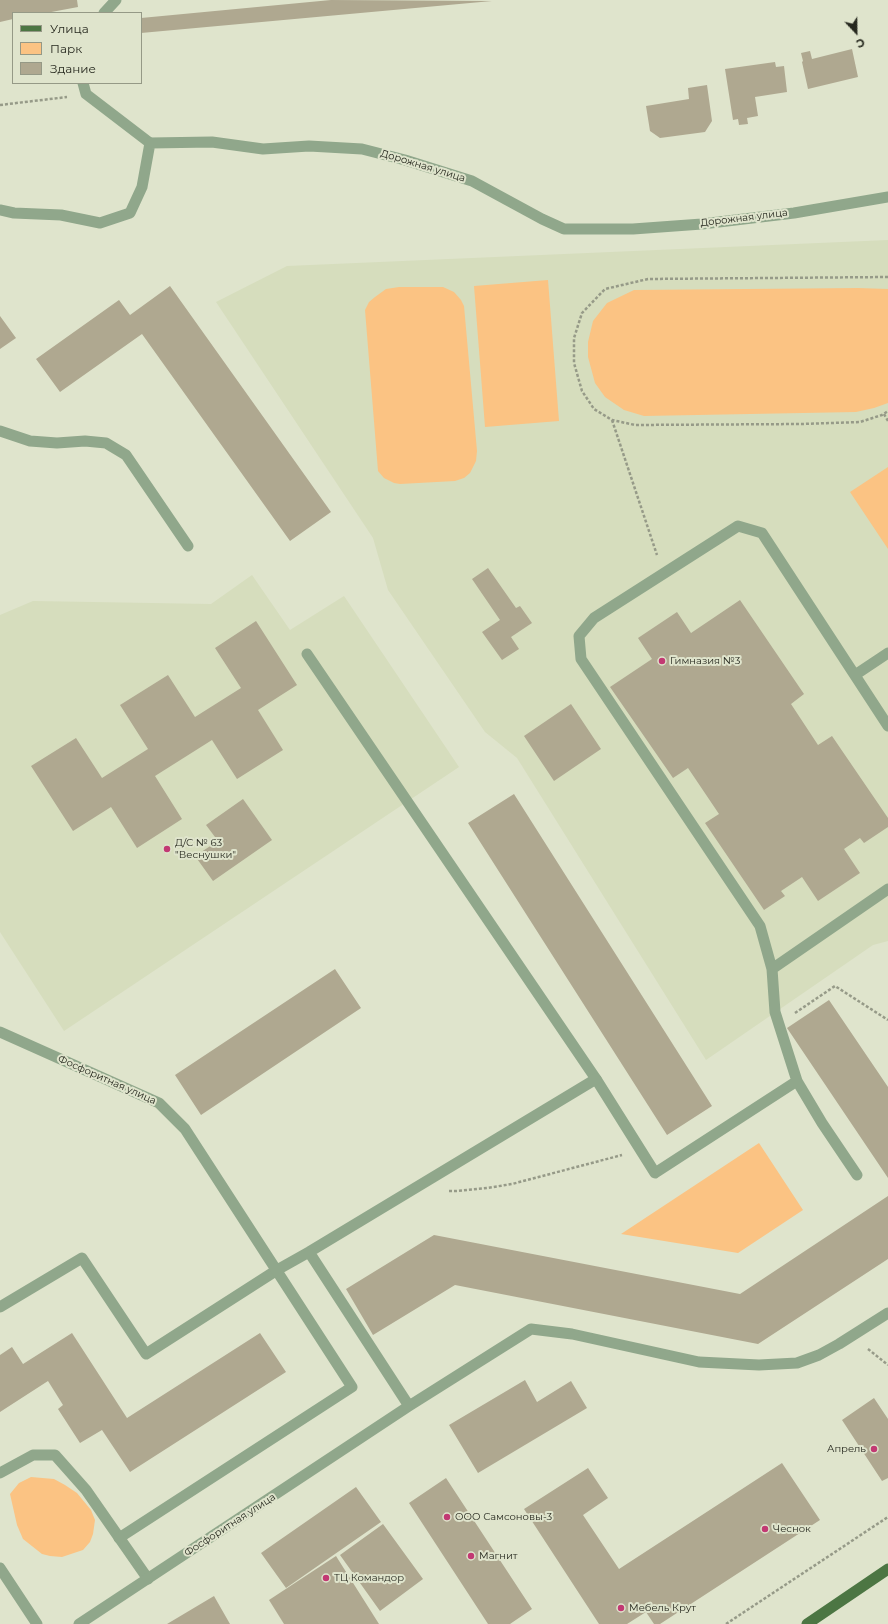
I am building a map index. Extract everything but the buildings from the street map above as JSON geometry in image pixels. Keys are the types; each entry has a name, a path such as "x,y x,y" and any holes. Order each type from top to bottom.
{"main road":[{"path":"807,1624 888,1569"}],"street":[{"path":"105,12 116,0"},
{"path":"0,210 14,213 61,215 100,223 130,213 142,187 150,143 86,94 83,84"},
{"name":"Дорожная улица","path":"150,143 212,142 263,149 309,146 362,149 405,160 472,181 542,219 564,229 633,229 702,224 794,212 888,197"},
{"path":"0,431 30,441 57,443 85,441 106,443 126,455 188,546"},
{"path":"857,1175 822,1123 797,1081 775,1012 772,969 760,926 581,659 579,636 594,618 738,526 762,533 888,726"},
{"path":"855,675 888,653"},
{"path":"307,654 596,1079 656,1173 797,1081"},
{"path":"772,969 888,889"},
{"name":"Фосфоритная улица","path":"0,1032 159,1103 185,1129 352,1387 119,1538"},
{"path":"0,1306 82,1258 146,1354 277,1270 596,1079"},
{"path":"309,1252 409,1406"},
{"name":"Фосфоритная улица","path":"79,1624 409,1406 531,1329 572,1334 699,1362 759,1365 797,1363 819,1355 888,1313"},
{"path":"0,1473 33,1455 55,1455 86,1490 148,1579"},
{"path":"0,1568 37,1624"}],"path":[{"path":"0,105 86,94"},
{"path":"888,277 648,279 605,289 582,313 574,338 574,363 582,390 594,409 612,420 635,425 657,426 802,424 860,422 884,414 888,411"},
{"path":"884,414 888,421"},
{"path":"612,420 663,574"},
{"path":"792,1015 835,986 888,1020"},
{"path":"448,1190 472,1190 512,1184 641,1150"},
{"path":"852,1336 888,1365"},
{"path":"726,1624 888,1517"}],"shaded area":[{"name":"Гимназия №3","path":"888,240 888,941 873,945 706,1060 517,758 485,732 388,590 373,538 216,302 287,266"},
{"name":"Д/С № 63 \"Веснушки\"","path":"252,575 290,630 344,596 459,767 64,1031 0,932 0,615 33,601 211,604"}],"green space":[{"path":"548,280 559,421 485,427 474,286"},
{"path":"399,287 443,287 454,292 464,306 477,451 476,461 470,473 464,478 455,481 400,484 384,478 378,471 365,310 369,302 386,289"},
{"path":"888,289 888,403 856,412 644,416 624,410 605,397 595,383 588,357 588,342 593,321 607,303 634,290"},
{"path":"888,467 888,549 850,492"},
{"path":"759,1143 803,1210 738,1253 621,1234"},
{"path":"31,1477 54,1479 65,1485 77,1493 91,1510 95,1520 93,1534 90,1542 83,1550 62,1557 50,1556 42,1554 23,1539 17,1525 10,1494 19,1483"}],"place":[{"name":"Гимназия №3","path":"662,661"},
{"name":"Д/С № 63 \"Веснушки\"","path":"167,849"},
{"name":"Апрель","path":"874,1449"},
{"name":"ООО Самсоновы-3","path":"447,1517"},
{"name":"Чеснок","path":"765,1529"},
{"name":"Магнит","path":"471,1556"},
{"name":"ТЦ Командор","path":"326,1578"},
{"name":"Мебель Крут","path":"621,1608"}]}
